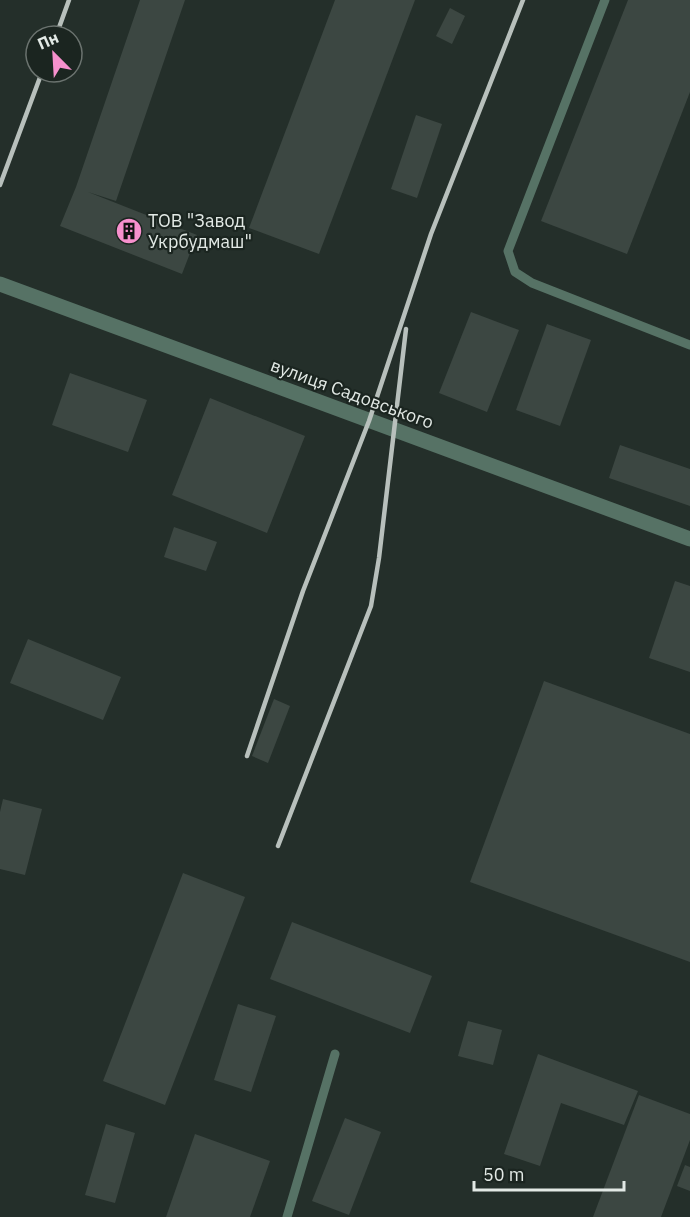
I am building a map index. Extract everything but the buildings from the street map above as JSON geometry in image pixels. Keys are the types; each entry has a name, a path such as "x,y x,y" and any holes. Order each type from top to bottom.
{"street":[{"name":"вулиця Садовського","path":"0,284 690,539"}],"lane":[{"path":"604,0 508,251 515,272 532,283 690,345"},
{"path":"287,1217 335,1054"}],"railway":[{"path":"60,24 69,0"},
{"path":"247,756 303,591 369,421 431,234 523,0"},
{"path":"0,185 38,84"},
{"path":"278,846 371,606 379,558 406,329"}],"place":[{"name":"ТОВ \"Завод Укрбудмаш\"","path":"129,231"}]}
